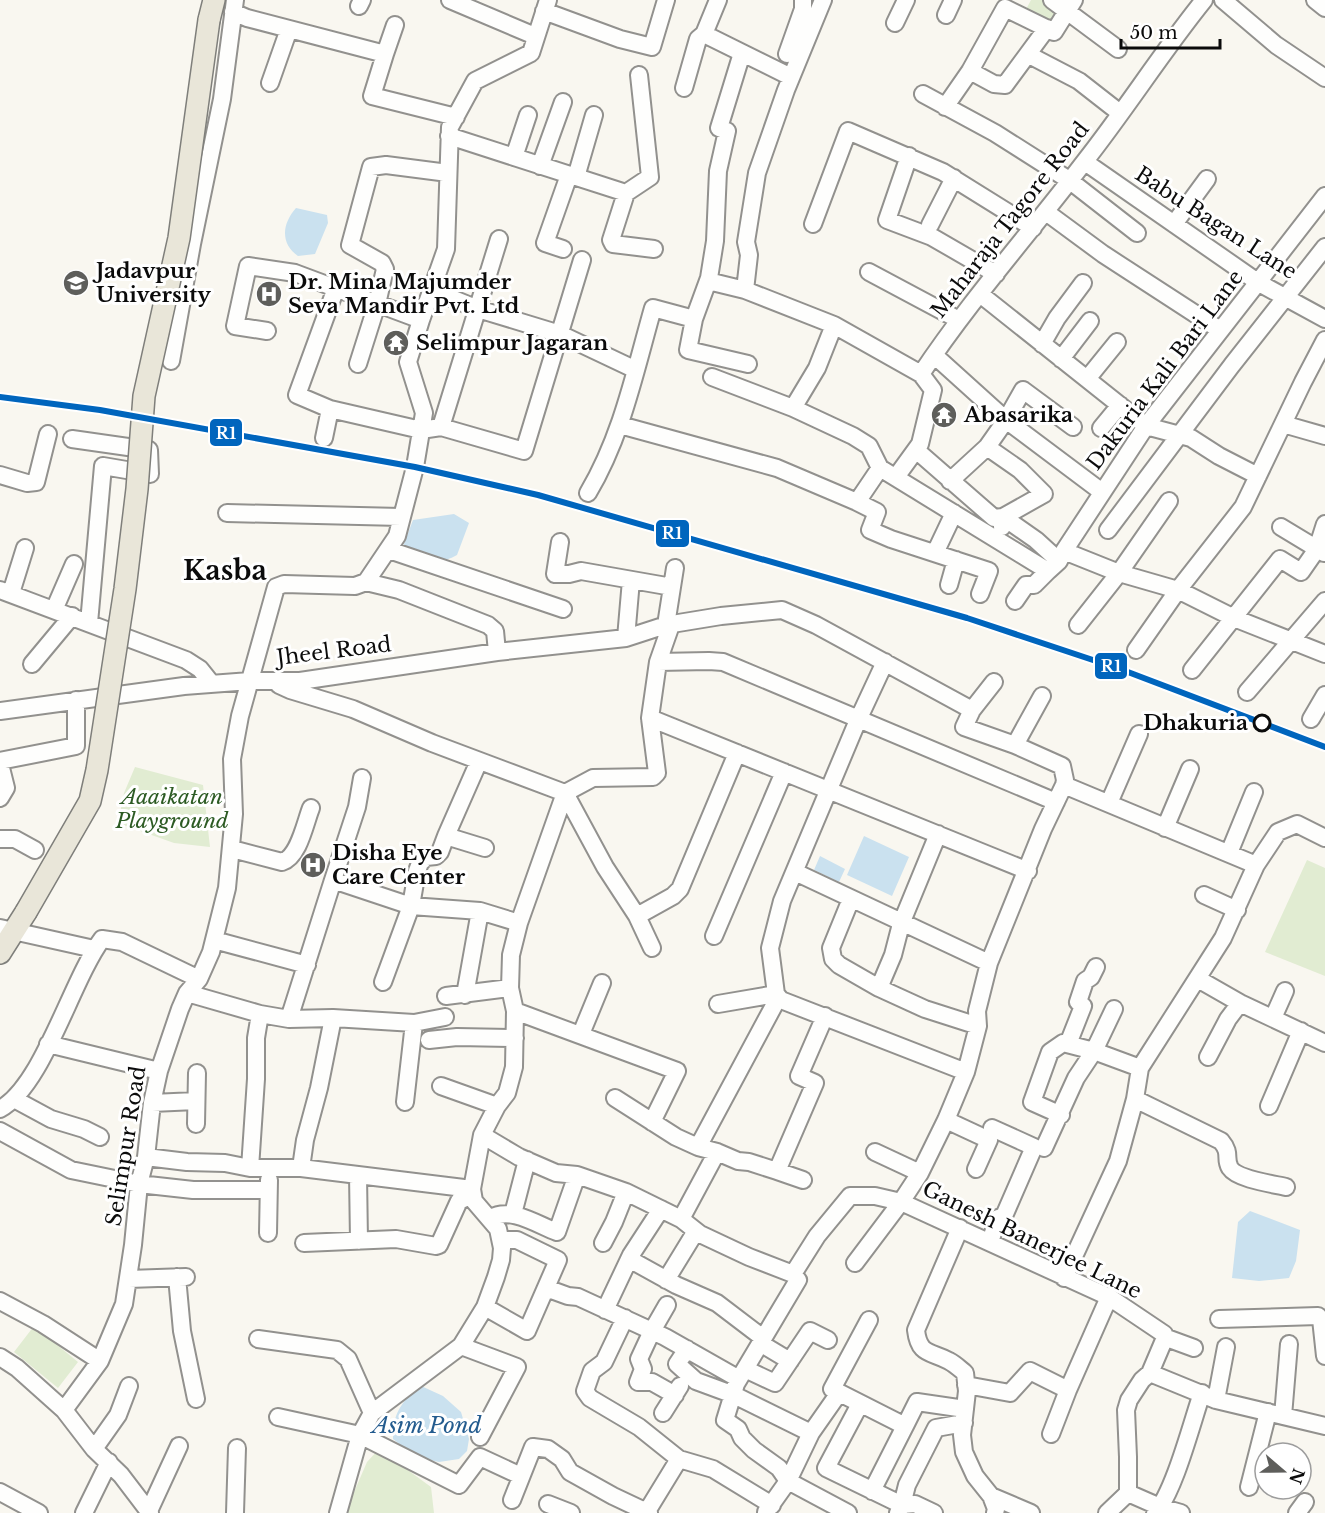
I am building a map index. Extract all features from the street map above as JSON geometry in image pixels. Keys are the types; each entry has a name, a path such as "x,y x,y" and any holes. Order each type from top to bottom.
{"main road":[{"path":"0,953 7,930 26,912 90,801 97,770 125,589 137,489 144,396 179,238 206,38 214,0"}],"street":[{"path":"450,0 535,36"},
{"path":"497,652 495,631 488,625 399,590 366,582 397,536 410,491 424,413 408,362 447,244 450,127 476,81 531,53 546,5 620,39 652,47 666,0"},
{"path":"787,54 803,9 803,0"},
{"path":"745,290 749,255 746,242 757,173 791,77 823,0"},
{"path":"895,23 906,0"},
{"path":"1020,15 1029,0"},
{"path":"1052,0 1070,6 1118,49"},
{"path":"1223,0 1276,45 1325,78"},
{"path":"1315,0 1325,8"},
{"path":"684,88 698,39 704,34 715,1"},
{"name":"Maharaja Tagore Road","path":"921,374 959,320 1084,162 1198,2"},
{"path":"234,6 248,18 385,54"},
{"path":"171,361 222,99 234,6"},
{"path":"945,107 970,70 1005,8 1054,32 1070,6"},
{"path":"395,25 372,96 456,117"},
{"path":"970,70 994,84 1005,85 1047,28"},
{"path":"270,83 289,29"},
{"path":"704,34 791,77"},
{"path":"742,53 719,128 727,131 718,171 715,241 708,281 694,319 688,350 748,363"},
{"path":"1029,55 1079,81 1120,113"},
{"path":"639,75 650,177 626,194 611,240 613,244 654,249"},
{"path":"923,94 995,133 1069,180 1137,233"},
{"path":"540,166 563,102"},
{"path":"563,249 545,243 594,115"},
{"path":"514,157 528,116"},
{"path":"813,224 848,131 909,156 954,178 1033,228"},
{"path":"450,136 626,194"},
{"path":"909,156 887,220 932,237 996,274"},
{"name":"Babu Bagan Lane","path":"1084,162 1259,283 1325,319"},
{"path":"358,364 377,304 385,269 382,263 350,245 371,167 386,165 448,173"},
{"path":"930,225 954,178"},
{"path":"1174,224 1207,179"},
{"name":"Dakuria Kali Bari Lane","path":"1057,561 1146,426 1325,196"},
{"path":"1046,212 1103,254 1220,330"},
{"path":"441,427 499,239"},
{"path":"1108,530 1232,365 1325,248"},
{"path":"336,288 297,395 330,409 421,430 441,427 524,452 582,260"},
{"path":"267,331 235,326 248,266 295,273 421,320"},
{"path":"870,272 959,320"},
{"path":"708,281 745,290 834,325 921,374 933,390 920,444 896,477"},
{"path":"1042,344 1057,318 1083,283"},
{"path":"431,290 478,309 560,334 636,370"},
{"path":"980,294 1146,426 1191,438 1219,456 1258,476"},
{"path":"588,493 620,425 653,308 694,319"},
{"path":"1061,359 1090,321"},
{"path":"793,408 818,368 834,325"},
{"path":"1136,650 1178,590 1243,507 1325,340"},
{"path":"1087,379 1117,342"},
{"path":"934,355 1006,420 1040,443 1102,492"},
{"path":"712,377 793,408 853,435 869,446 880,468 1002,543 1057,561 1119,573 1178,590 1234,618 1325,654"},
{"path":"950,481 987,447 1023,390 1073,427"},
{"path":"1101,428 1120,405"},
{"path":"324,438 330,409"},
{"path":"1283,424 1325,436"},
{"path":"620,425 777,468 857,502 877,512 870,530 989,571 980,594"},
{"path":"0,475 27,483 36,482 48,434"},
{"path":"72,439 149,450 150,474 103,466 89,623"},
{"path":"916,450 994,518 1003,517 1044,494 1020,471 987,447"},
{"path":"857,502 880,468"},
{"path":"1078,625 1119,573 1169,501"},
{"path":"227,513 401,517"},
{"path":"935,553 954,513"},
{"path":"1002,543 1003,517"},
{"path":"1003,517 1036,540 1057,561"},
{"path":"1192,670 1280,560 1301,572 1321,551 1325,524"},
{"path":"1281,527 1321,551"},
{"path":"560,542 555,574 581,571 672,587"},
{"path":"25,548 3,593 72,616 186,660 200,669 212,684"},
{"path":"389,550 563,609"},
{"path":"949,585 956,560"},
{"path":"1015,601 1026,585 1034,585 1057,561"},
{"path":"54,610 74,564"},
{"path":"338,1513 360,1435 372,1413 461,1346 485,1307 501,1260 501,1240 498,1229 491,1218 474,1201 472,1192 482,1135 497,1106 507,1093 514,1067 515,1011 510,988 511,955 519,923 565,793 593,778 655,776 657,773 650,718 658,662 669,625 675,568"},
{"path":"626,638 631,580"},
{"name":"Selimpur Road","path":"64,1410 100,1361 124,1304 152,1103 159,1071 187,993 199,979 211,952 227,888 234,814 232,759 240,716 264,625 278,585 355,586 366,582"},
{"path":"1247,692 1325,601"},
{"name":"Jheel Road","path":"0,711 212,684 300,681 497,652 626,638 669,625 721,616 782,610 816,625 972,710"},
{"path":"32,664 72,616"},
{"path":"658,662 723,662 1056,802"},
{"path":"698,1147 777,996 770,948 783,901 858,720 885,662"},
{"path":"273,681 290,690 353,709 432,743 565,793 605,867 637,916 652,948"},
{"path":"855,1263 920,1173 946,1120 966,1072 978,1026 977,1011 989,963 1043,829 1064,785 1062,766 1015,745 964,727 972,710 994,682"},
{"path":"1311,719 1325,695"},
{"path":"1015,745 1042,696"},
{"path":"0,798 6,788 0,763 75,746 76,700"},
{"path":"650,718 1028,871"},
{"path":"1109,803 1139,734"},
{"path":"637,916 673,896 680,889 737,753"},
{"path":"383,982 411,906 420,863 426,856 436,856 440,852 479,761"},
{"path":"1165,828 1190,769"},
{"path":"714,936 784,772"},
{"path":"289,1019 357,807 362,778"},
{"path":"1064,785 1256,865"},
{"path":"1229,852 1254,792"},
{"path":"232,849 282,861 289,860 295,852 311,808"},
{"path":"1064,1278 1118,1161 1135,1099 1140,1068 1223,938 1256,865 1278,832 1297,824 1325,838"},
{"path":"879,988 938,834"},
{"path":"446,836 485,848"},
{"path":"0,839 15,839 35,850"},
{"path":"795,872 989,963"},
{"path":"333,880 411,906 480,911 519,923"},
{"path":"1204,896 1237,910"},
{"path":"851,899 831,948 833,959 839,965 879,988 925,1009 978,1026"},
{"path":"465,995 480,911"},
{"path":"7,930 94,949"},
{"path":"0,1109 14,1099 28,1080 94,949 102,939 114,940 199,979"},
{"path":"214,940 307,965"},
{"path":"1068,1044 1083,1006 1078,1002 1085,981 1091,977 1096,967"},
{"path":"1198,979 1240,1003 1325,1043"},
{"path":"581,1034 602,983"},
{"path":"446,996 510,988"},
{"path":"1273,1018 1285,991"},
{"path":"187,993 260,1014 289,1019 333,1018 414,1023 445,1017"},
{"path":"717,1004 777,996 966,1072"},
{"path":"1208,1057 1228,1019 1240,1003"},
{"path":"1044,1149 1076,1078 1094,1051 1114,1010"},
{"path":"515,1011 677,1071 652,1122"},
{"path":"250,1168 256,1079 256,1038 260,1014"},
{"path":"777,1171 814,1083 799,1076 825,1016"},
{"path":"302,1168 305,1140 319,1088 333,1018"},
{"path":"405,1102 414,1023"},
{"path":"1269,1106 1301,1032"},
{"path":"429,1040 515,1038"},
{"path":"1061,1115 1032,1102 1050,1052 1063,1043 1094,1051 1140,1068"},
{"path":"48,1044 159,1071"},
{"path":"196,1124 197,1073"},
{"path":"441,1086 497,1106"},
{"path":"615,1098 676,1137 698,1147 803,1180"},
{"path":"14,1099 51,1119 84,1128 99,1137"},
{"path":"1135,1099 1221,1141 1227,1148 1228,1162 1235,1173 1286,1187"},
{"path":"152,1103 196,1101"},
{"path":"946,1120 989,1140 976,1169"},
{"path":"990,1242 998,1218 1004,1215 1034,1147 992,1128"},
{"path":"0,1131 71,1170 139,1184 193,1190 268,1190"},
{"path":"482,1135 556,1173 577,1175 626,1192 681,1219 696,1230 749,1257 793,1274 798,1280 739,1381 725,1420 738,1429 754,1450 779,1468 788,1481 848,1513"},
{"path":"681,1219 717,1152"},
{"path":"875,1152 920,1173"},
{"path":"146,1157 187,1162 225,1163 250,1168 302,1168 472,1192"},
{"path":"513,1215 527,1160"},
{"path":"268,1233 270,1168"},
{"path":"358,1175 359,1241"},
{"path":"491,1218 497,1214 513,1215 557,1232 577,1175"},
{"path":"304,1243 396,1239 436,1246 439,1245 459,1201 472,1192"},
{"path":"603,1243 626,1192"},
{"name":"Ganesh Banerjee Lane","path":"793,1274 817,1236 849,1196 875,1196 901,1202 1108,1297 1163,1332 1164,1337 1194,1348"},
{"path":"605,1310 629,1259 661,1209"},
{"path":"960,1228 916,1330 917,1342 926,1352 950,1361 965,1373 964,1452 975,1476 990,1496 996,1509 995,1513"},
{"path":"666,1280 696,1230"},
{"path":"485,1307 526,1331 558,1260 517,1240 501,1240"},
{"path":"629,1259 666,1280 717,1303 790,1361"},
{"path":"129,1280 182,1277 182,1331 196,1400"},
{"path":"546,1288 578,1297 687,1349 739,1381 811,1433"},
{"path":"1051,1434 1108,1297"},
{"path":"0,1301 43,1324 100,1361"},
{"path":"668,1305 639,1359 643,1369 638,1382 652,1382 675,1395"},
{"path":"1219,1319 1319,1316 1325,1356"},
{"path":"625,1318 604,1362 592,1371 585,1391 590,1398 639,1426 679,1459 713,1469 769,1509 788,1481 811,1433 839,1393"},
{"path":"869,1320 832,1389 904,1426"},
{"path":"687,1349 678,1364 696,1381 775,1383 810,1330 828,1340"},
{"path":"1107,1513 1128,1493 1126,1410 1141,1382 1150,1373 1164,1337"},
{"path":"258,1339 337,1350 348,1359 372,1413"},
{"path":"1249,1487 1276,1414 1289,1344"},
{"path":"461,1346 517,1367 480,1437"},
{"path":"1157,1510 1168,1492 1209,1396 1226,1347"},
{"path":"2,1362 17,1368 64,1410 94,1449 122,1475 149,1512 179,1446"},
{"path":"966,1385 1010,1393 1030,1371 1068,1390"},
{"path":"1150,1373 1209,1396 1325,1426"},
{"path":"663,1413 688,1374"},
{"path":"94,1449 118,1415 129,1386"},
{"path":"872,1491 917,1402 964,1416"},
{"path":"860,1404 826,1468 872,1491 900,1509"},
{"path":"900,1509 907,1485 936,1428 964,1416"},
{"path":"278,1417 360,1435 459,1485 480,1457 521,1476"},
{"path":"512,1500 533,1447 548,1449 562,1459 570,1472 612,1497 647,1512 679,1459"},
{"path":"235,1513 237,1448"},
{"path":"84,1513 109,1462"},
{"path":"1128,1493 1157,1510 1181,1513"},
{"path":"990,1496 1031,1513"},
{"path":"4,1501 39,1513"},
{"path":"548,1504 571,1513"},
{"path":"900,1509 915,1504 934,1513"}],"green space":[{"path":"1031,0 1045,0 1064,13 1054,30 1023,15"},
{"name":"Aaaikatan Playground","path":"135,767 203,785 210,847 174,843 118,823 124,793"},
{"path":"1307,860 1325,868 1325,976 1265,952"},
{"path":"34,1326 78,1362 58,1388 14,1352"},
{"path":"379,1449 431,1487 434,1513 345,1513 367,1462"}],"water":[{"path":"296,208 327,215 328,223 315,254 298,256 288,245 286,227"},
{"path":"454,514 469,523 457,555 436,561 402,549 413,520"},
{"path":"864,836 909,857 892,896 847,875"},
{"path":"820,856 845,869 839,882 814,870"},
{"path":"1250,1211 1300,1230 1296,1261 1289,1278 1259,1281 1232,1278 1238,1222"},
{"name":"Asim Pond","path":"419,1385 443,1396 461,1412 469,1439 467,1451 459,1459 439,1462 416,1457 393,1439 396,1415"}],"transit line":[{"name":"R1","path":"0,397 100,410 415,467 538,495 967,618 1120,669 1325,747"}],"place":[{"name":"Jadavpur University","path":"76,283"},
{"name":"Dr. Mina Majumder Seva Mandir Pvt. Ltd","path":"269,294"},
{"name":"Selimpur Jagaran","path":"396,343"},
{"name":"Abasarika","path":"944,415"},
{"name":"Dhakuria","path":"1262,723"},
{"name":"Disha Eye Care Center","path":"313,865"}],"district":[{"name":"Kasba","path":"225,570"}]}
